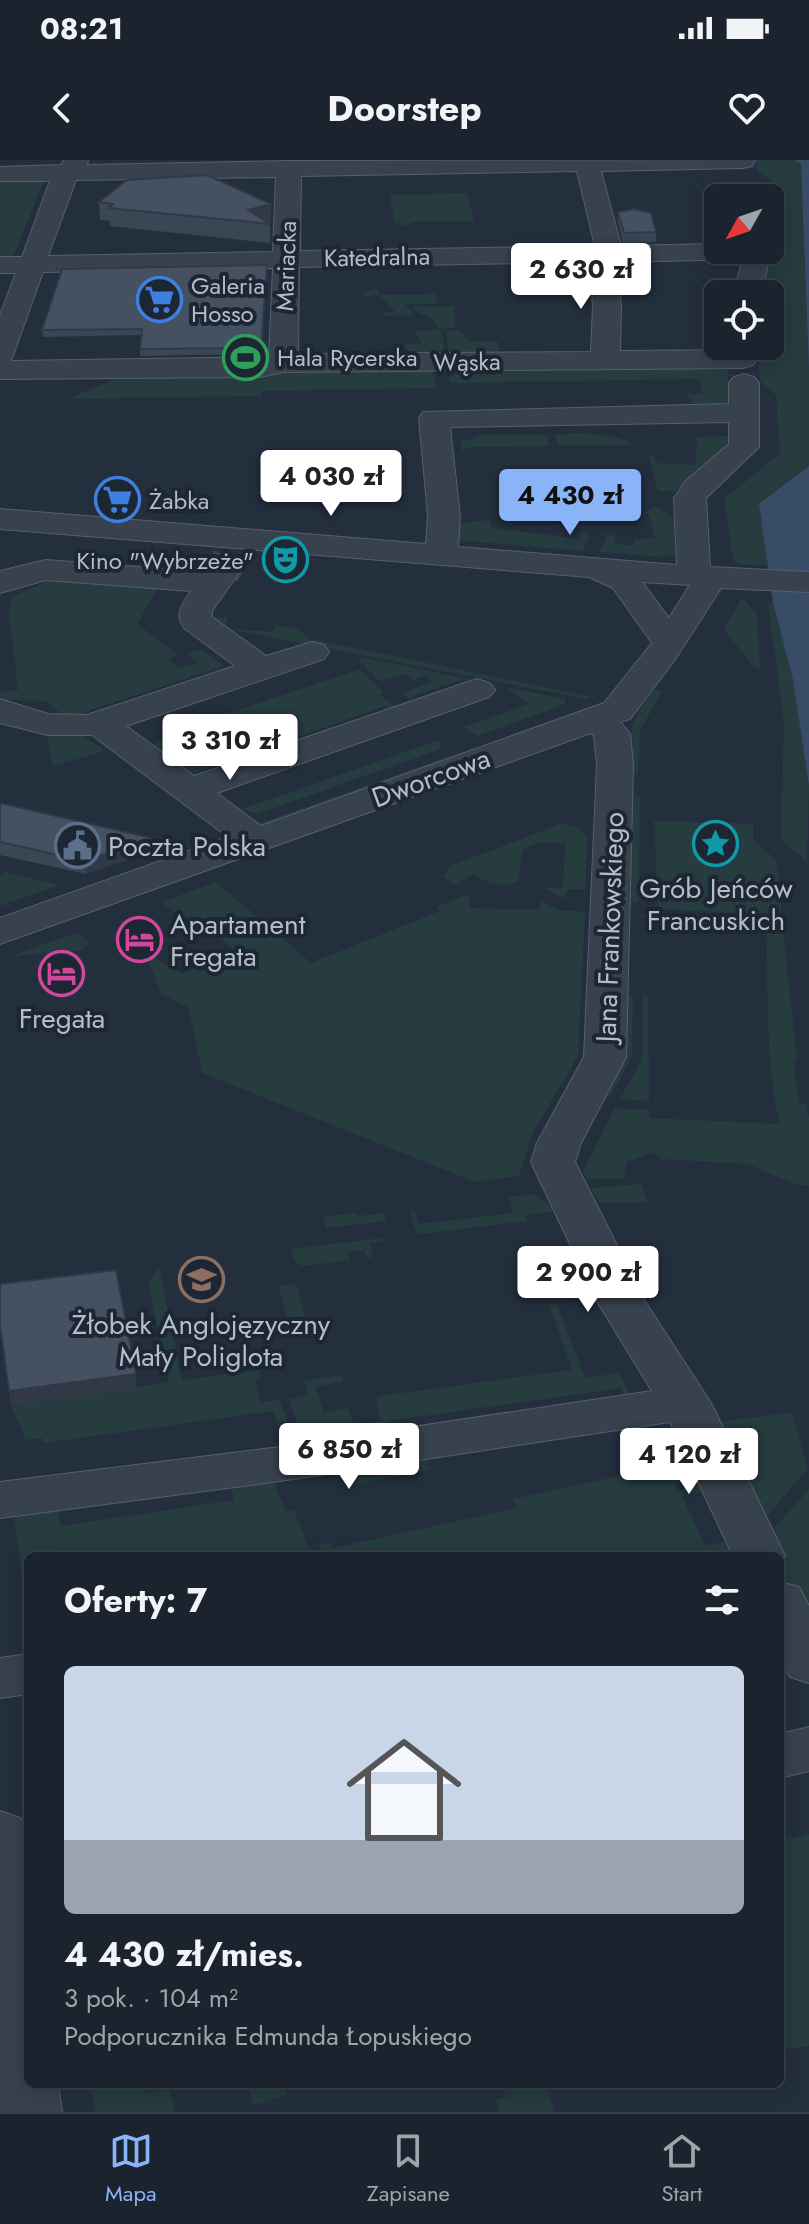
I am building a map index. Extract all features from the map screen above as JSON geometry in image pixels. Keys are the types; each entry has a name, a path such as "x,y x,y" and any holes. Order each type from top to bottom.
{"street":[{"path":"587,163 606,253 605,361"},
{"path":"0,174 71,166 153,170 294,165 587,163 743,168"},
{"name":"Mariacka","path":"283,363 294,165"},
{"path":"0,356 31,265 71,166"},
{"name":"Katedralna","path":"0,265 704,252"},
{"name":"Wąska","path":"0,370 260,368 283,363 605,361 704,355"},
{"path":"702,577 690,498 697,488 744,447 743,360"},
{"name":"Wąska","path":"441,555 444,516 434,418 745,413"},
{"path":"0,519 702,577 809,582"},
{"path":"596,568 625,581 669,642"},
{"path":"0,583 20,574 46,570 218,578 195,611 196,621 261,669"},
{"name":"Dworcowa","path":"0,932 598,719 624,705 669,642 702,577"},
{"path":"0,710 29,720 87,726 312,652"},
{"path":"190,790 477,690"},
{"path":"423,708 485,750"},
{"name":"Jana Frankowskiego","path":"598,719 612,734 615,765 605,1057 559,1143 553,1162 622,1303 686,1403 757,1552"},
{"path":"99,723 248,834"},
{"path":"0,1500 280,1464 686,1403"},
{"path":"784,1610 809,1663"},
{"path":"0,1678 24,1675"},
{"path":"784,1755 809,1749"},
{"path":"9,1888 24,2048"},
{"path":"28,2088 30,2112"}],"green space":[{"path":"756,160 794,160 801,164 809,370 809,466 759,505 769,565 741,565 733,559 724,499 780,453 776,395 759,380 758,360 784,360 784,280 765,280 769,264 784,264 784,184 773,184 758,171"},
{"path":"0,181 44,181 11,262 0,262"},
{"path":"467,193 474,221 411,222 407,226 394,222 390,195"},
{"path":"376,288 380,295 436,294 437,304 405,304 415,315 384,316 382,314 395,311 378,295 365,297 362,294"},
{"path":"411,306 453,306 456,328 439,329 428,315 420,314"},
{"path":"442,331 445,355 411,354 404,345 422,343 415,332"},
{"path":"446,331 461,331 469,342 498,342 500,353 449,355"},
{"path":"432,368 436,388 262,391 261,396 67,399 129,374"},
{"path":"728,369 731,407 684,410 696,405 685,394 704,394 699,379 450,383 449,370"},
{"path":"596,434 635,445 558,446 555,435"},
{"path":"481,435 547,435 549,446 471,447 462,451 461,442"},
{"path":"731,436 724,452 676,491 658,491 649,456 655,456 656,463 695,465 697,437"},
{"path":"656,507 675,518 674,554 664,557 600,552 607,534 616,536 613,543 632,546 636,539 655,538 649,514 642,513"},
{"path":"489,520 493,528 579,539 583,531 589,537 583,551 452,538 452,524"},
{"path":"46,582 157,589 137,624 178,655 168,659 180,668 198,663 187,653 200,649 224,666 84,712 88,716 66,717 45,701 2,700 0,692 18,690 9,614 13,596"},
{"path":"742,598 757,614 760,669 752,665 724,629"},
{"path":"773,602 793,680 809,786 807,862 781,840 784,721 768,604"},
{"path":"201,615 228,618 224,628 272,632 276,625 296,628 310,639 593,697 586,699 208,625"},
{"path":"361,658 497,685 483,692 463,679 411,697 419,704 402,694 432,681 425,676 414,680 405,674 380,681 358,660"},
{"path":"360,669 384,693 380,695 396,707 392,711 385,706 191,775 153,746 169,733"},
{"path":"506,687 565,699 565,704 478,736 463,727 529,704"},
{"path":"654,689 662,692 640,730 638,774 632,776 632,730"},
{"path":"79,733 105,751 53,766 47,734"},
{"path":"439,740 441,749 257,814 242,809"},
{"path":"473,748 268,826 252,826"},
{"path":"630,792 640,796 639,901 625,907"},
{"path":"654,821 753,824 753,840 777,861 781,912 775,915 658,909"},
{"path":"563,823 578,828 587,836 585,899 583,889 568,889 564,899 544,888 563,888 565,843 540,842 522,850 519,881 507,885 496,884 474,874 455,885 443,877 450,866"},
{"path":"4,872 60,885 0,906 0,876"},
{"path":"216,882 311,963 440,911 436,907 467,895 470,896 469,908 540,910 540,901 560,910 585,912 578,1056 532,1134 519,1176 475,1182 202,1073 189,1008 160,993 148,958 105,930 182,973 236,952 220,938 161,902"},
{"path":"648,913 774,919 782,922 797,1058 793,1061 799,1102 806,1105 809,1117 809,1186 795,1184 747,1164 660,1159 654,1152 627,1162 623,1179 587,1179 583,1171 615,1108 649,1110 649,1118 780,1124 769,1050 766,922 639,918"},
{"path":"76,933 89,942 82,950 11,956"},
{"path":"621,994 633,995 632,1056 610,1097 599,1095"},
{"path":"643,995 648,995 649,1101 620,1099 640,1063 643,1050"},
{"path":"641,1184 648,1202 599,1203 591,1188"},
{"path":"534,1194 556,1211 525,1215 527,1221 421,1234 417,1233 410,1214 414,1210 419,1224 513,1213 509,1197"},
{"path":"356,1213 358,1216 384,1213 386,1221 326,1228 323,1217"},
{"path":"382,1238 383,1241 370,1243 373,1257 367,1258 364,1250 348,1252 350,1260 303,1266 295,1262 291,1249"},
{"path":"159,1268 182,1380 259,1370 260,1376 255,1381 260,1402 279,1400 288,1421 277,1423 274,1411 43,1443 42,1438 26,1440 11,1406 169,1382 148,1282"},
{"path":"296,1284 308,1330 290,1332 279,1286"},
{"path":"557,1304 585,1378 620,1373 633,1405 629,1405 621,1388 388,1421 388,1424 332,1431 333,1439 304,1443 289,1399 308,1395 304,1381 341,1375 343,1381 316,1387 324,1413 348,1408 355,1425 381,1421 376,1398 379,1396 572,1370 550,1306"},
{"path":"792,1414 808,1468 756,1529 707,1423"},
{"path":"425,1451 429,1470 354,1485 324,1472"},
{"path":"692,1452 698,1465 675,1486 681,1491 702,1472 708,1491 682,1496 705,1545 732,1541 734,1548 726,1552 322,1552 318,1545 330,1542 333,1548 517,1508 513,1499 683,1462 679,1455"},
{"path":"271,1475 286,1512 294,1510 310,1552 24,1552 24,1593 14,1514 57,1508 61,1526 234,1500 229,1482"},
{"path":"809,1489 809,1642 784,1589 784,1552 774,1552 762,1543"},
{"path":"809,1834 809,2046 784,2049 784,1840"},
{"path":"92,2088 146,2088 147,2093 170,2089 174,2112 95,2112"},
{"path":"250,2088 284,2088 286,2096 253,2105"},
{"path":"503,2088 547,2088 554,2112 500,2112 496,2100 506,2097"}],"water":[{"path":"794,160 809,160 809,370 801,164"},
{"path":"809,466 809,786 793,680 773,602 759,504"}],"building":[{"path":"207,175 271,204 248,210 270,224 109,208 113,204 99,202 127,180"},
{"path":"635,209 651,213 656,232 624,233 618,212"},
{"name":"Galeria Hosso","path":"267,265 261,348 140,349 142,329 42,330 62,269"},
{"path":"0,803 151,838 85,861 0,842"},
{"path":"116,1270 136,1374 9,1391 0,1325 0,1284"}],"tunnel":[{"path":"222,574 230,558"}],"place":[{"name":"Galeria Hosso","path":"160,299"},
{"name":"Hala Rycerska","path":"246,357"},
{"name":"Żabka","path":"118,500"},
{"name":"Kino \"Wybrzeże\"","path":"285,560"},
{"name":"Grób Jeńców Francuskich","path":"716,844"},
{"name":"Poczta Polska","path":"77,846"},
{"name":"Apartament Fregata","path":"139,940"},
{"name":"Fregata","path":"62,974"},
{"name":"Żłobek Anglojęzyczny Mały Poliglota","path":"201,1280"}]}
